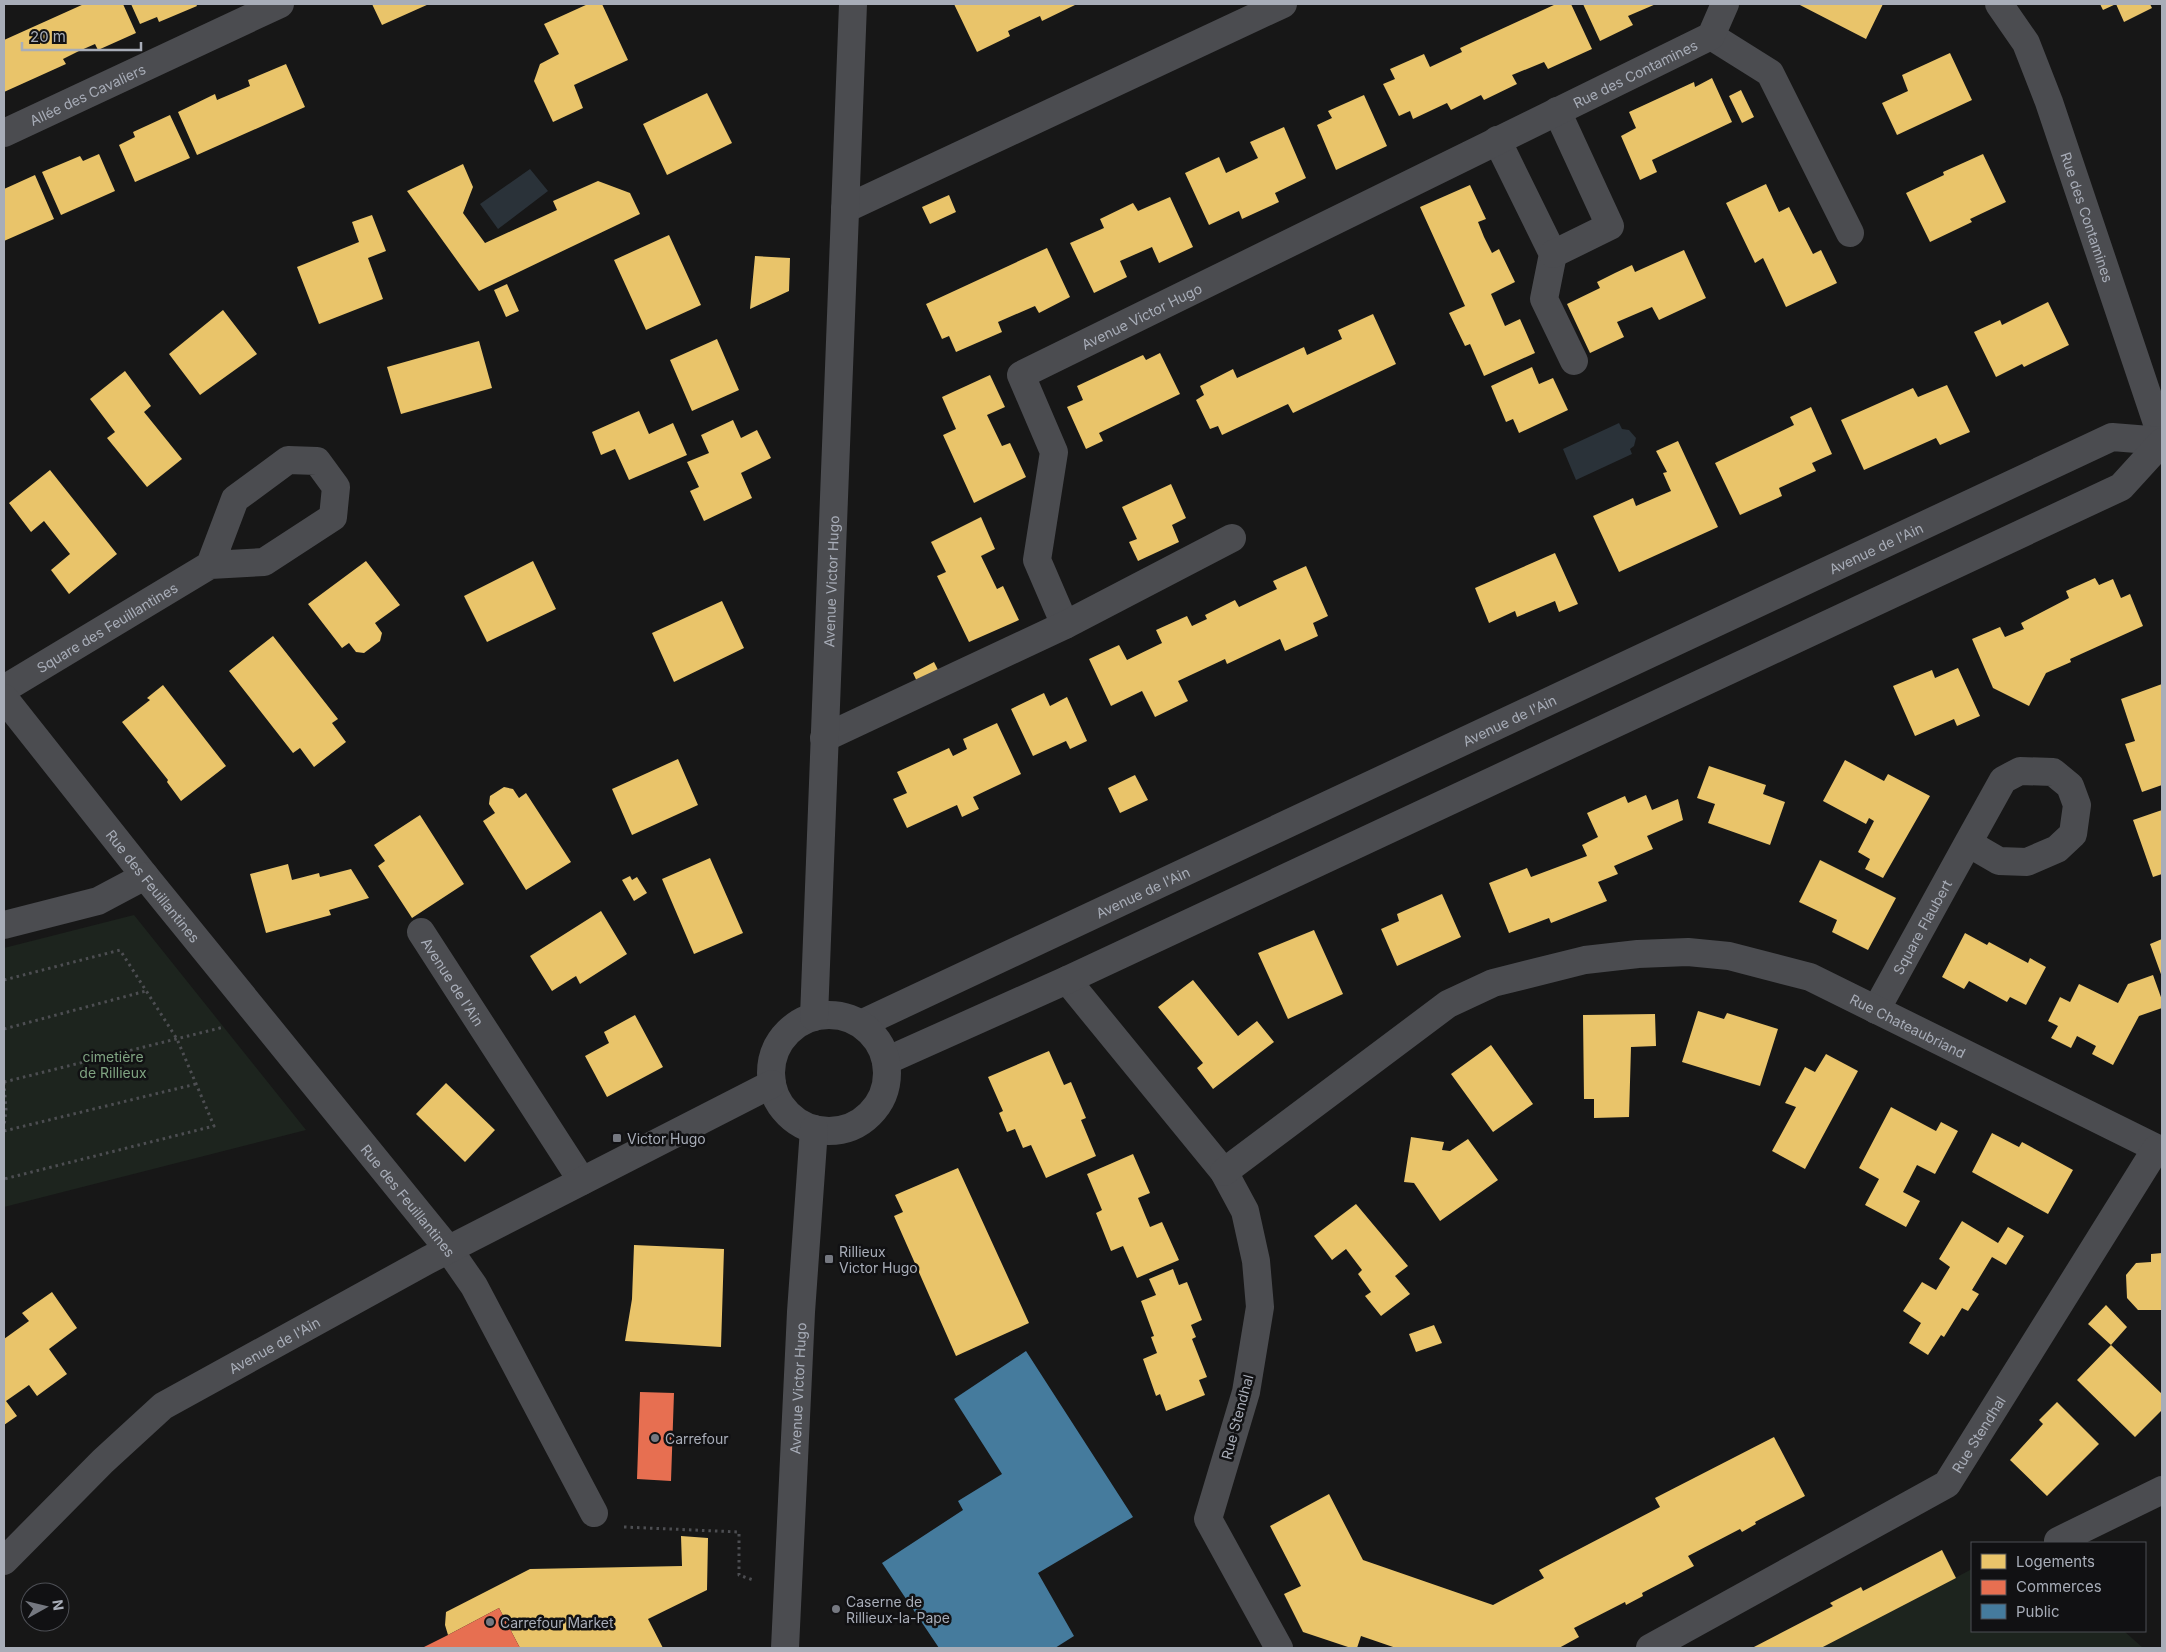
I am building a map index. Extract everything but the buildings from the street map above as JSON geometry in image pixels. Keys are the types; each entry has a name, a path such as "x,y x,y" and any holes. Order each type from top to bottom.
{"street":[{"name":"Allée des Cavaliers","path":"4,133 280,4"},
{"name":"Avenue Victor Hugo","path":"814,1017 853,4"},
{"path":"845,210 1283,4"},
{"name":"Rue des Contamines","path":"1498,140 1711,36 1726,4"},
{"name":"Rue des Contamines","path":"1999,4 2026,44 2049,102 2162,440"},
{"name":"Rue des Contamines","path":"1711,36 1770,73 1850,233"},
{"name":"Rue des Contamines","path":"1553,254 1610,226 1557,111"},
{"name":"Avenue Victor Hugo","path":"1065,625 1037,560 1054,452 1021,375 1498,140"},
{"path":"1498,140 1553,254 1544,300 1574,361"},
{"name":"Avenue de l'Ain","path":"861,1024 2112,437 2162,440"},
{"path":"886,1061 1067,980 2121,487 2162,440"},
{"name":"Square des Feuillantines","path":"4,688 210,565 264,562 333,518 336,487 317,461 288,460 235,499 210,565"},
{"path":"824,738 1065,625 1232,538"},
{"name":"Rue des Feuillantines","path":"4,698 145,876 449,1250 474,1286 594,1513"},
{"name":"Square Flaubert","path":"1876,1010 1968,843"},
{"path":"4,925 98,901 145,876"},
{"name":"Avenue de l'Ain","path":"421,932 582,1182"},
{"name":"Rue Chateaubriand","path":"1224,1172 1448,1004 1493,983 1539,970 1586,960 1638,954 1688,952 1729,956 1810,977 2159,1150"},
{"name":"Rue Stendhal","path":"1067,980 1224,1172 1245,1211 1256,1261 1260,1307 1246,1392 1208,1519 1279,1648"},
{"path":"830,1015 846,1017 861,1024 872,1034 881,1047 886,1061 887,1078 883,1096 874,1110 860,1122 845,1129 827,1131 814,1128 793,1118 780,1103 772,1084 772,1067 781,1043 798,1024 814,1017 830,1015"},
{"name":"Avenue de l'Ain","path":"4,1561 103,1461 163,1406 449,1250 772,1084"},
{"name":"Avenue Victor Hugo","path":"785,1648 801,1312 814,1128"},
{"name":"Rue Stendhal","path":"1650,1648 1947,1484 2159,1150"},
{"path":"2058,1541 2162,1490"}],"path":[{"path":"4,980 120,950 177,1039 214,1126 4,1179"},
{"path":"4,1029 146,991"},
{"path":"4,1127 6,1110 4,1082 224,1027 256,1011"},
{"path":"4,1131 196,1084"},
{"path":"594,1513 598,1526 739,1532 739,1575 752,1578 757,1587"}],"green space":[{"name":"cimetière de Rillieux","path":"134,915 306,1130 4,1207 4,948"},
{"path":"1971,1570 1971,1632 2125,1632 2143,1648 1821,1648"}],"shaded area":[{"path":"530,169 548,191 498,229 480,204"},
{"path":"1619,423 1622,429 1629,430 1636,438 1634,446 1630,449 1632,454 1576,480 1563,449"}],"place":[{"name":"Victor Hugo","path":"617,1138"},
{"name":"Rillieux Victor Hugo","path":"829,1259"},
{"name":"Carrefour","path":"655,1438"},
{"name":"Caserne de Rillieux-la-Pape","path":"836,1609"},
{"name":"Carrefour Market","path":"490,1622"}]}
